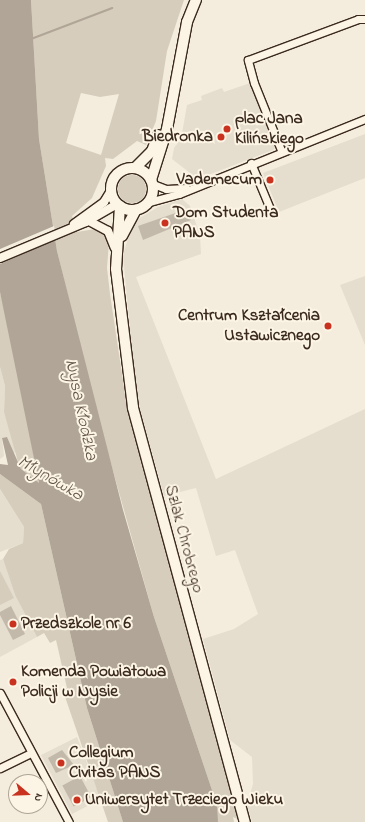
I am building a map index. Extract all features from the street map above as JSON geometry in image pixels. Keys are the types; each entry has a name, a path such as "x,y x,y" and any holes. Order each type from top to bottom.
{"main road":[{"path":"170,103 152,151 135,168 119,173 111,191 119,205 136,210 149,202 152,182 167,130 170,103 187,22 196,0"},
{"path":"135,168 146,173 152,182"},
{"name":"Szlak Chrobrego","path":"119,205 115,248 136,420 245,822"},
{"name":"Szlak Chrobrego","path":"116,260 124,230 136,210"}],"street":[{"path":"281,150 249,68 248,60 358,19 365,19"},
{"path":"149,202 365,119"},
{"path":"251,163 271,211"},
{"path":"152,182 166,189 188,188"},
{"path":"80,222 104,202 111,191"},
{"path":"0,258 119,205"},
{"path":"80,222 106,229 115,248"},
{"path":"0,693 69,822"},
{"path":"0,768 31,753"}],"shaded area":[{"path":"31,0 184,0 167,51 156,121 146,145 137,141 113,159 105,158 106,166 92,198 72,216 77,232 95,229 105,233 109,242 107,268 126,401 238,812 238,819 233,817 234,822 218,822 215,815 217,805 154,617 97,414 57,251 39,139","holes":["81,93 100,97 119,94 101,155 66,143"]},
{"name":"plac Jana Kilińskiego","path":"256,81 280,142 273,150 198,179 172,159 174,148 181,139 187,105 202,100 201,96 222,88 224,92"},
{"path":"365,134 365,178 279,212 263,173"},
{"path":"132,175 138,176 142,179 145,183 145,195 142,199 138,202 132,203 126,202 122,199 119,195 118,189 119,183 122,179 126,176"},
{"path":"182,199 190,206 200,235 201,254 136,277 216,479 365,409 365,822 252,822 247,804 253,784 252,757 230,740 203,639 234,629 258,614 235,550 216,556 196,488 164,496 136,394 123,255 133,222 158,207"},
{"path":"365,276 365,345 340,285"},
{"path":"0,292 12,339 39,484 21,469 4,412 5,386 0,367"},
{"path":"0,367 5,386 4,412 17,451 14,453 7,437 2,438 4,456 0,459"},
{"path":"0,474 41,504 87,708 123,822 108,822 62,688 67,688 56,640 50,643 44,633 37,637 15,595 3,559 9,549 23,543 24,527 0,489"},
{"path":"0,489 24,527 23,543 0,552"},
{"path":"3,559 15,595 37,637 0,657 0,560"},
{"path":"0,571 14,598 0,605"},
{"path":"77,737 101,799 72,814 41,755"}],"water":[{"path":"0,0 31,0 39,139 57,251 123,510 154,617 217,805 218,822 123,822 87,708 41,504 0,474 0,464 8,465 2,438 7,437 21,469 39,483 0,292"}],"pier":[{"path":"54,226 57,239 0,264 0,249"}],"building":[{"name":"Dom Studenta PANS","path":"187,209 191,220 143,240 138,226"},
{"name":"Przedszkole nr 6","path":"11,606 25,634 13,640 0,615 0,612"},
{"name":"Collegium Civitas PANS","path":"62,750 74,765 56,773 48,758"},
{"path":"80,776 91,797 74,807 62,785"}],"waterway":[{"path":"31,39 112,8"}],"place":[{"name":"plac Jana Kilińskiego","path":"227,129"},
{"name":"Biedronka","path":"221,137"},
{"name":"Vademecum","path":"270,180"},
{"name":"Dom Studenta PANS","path":"165,223"},
{"name":"Centrum Kształcenia Ustawicznego","path":"328,326"},
{"name":"Przedszkole nr 6","path":"13,624"},
{"name":"Komenda Powiatowa Policji w Nysie","path":"13,682"},
{"name":"Collegium Civitas PANS","path":"61,763"},
{"name":"Uniwersytet Trzeciego Wieku","path":"77,800"}],"water label":[{"name":"Nysa Kłodzka","path":"80,410"},
{"name":"Młynówka","path":"50,479"}]}
